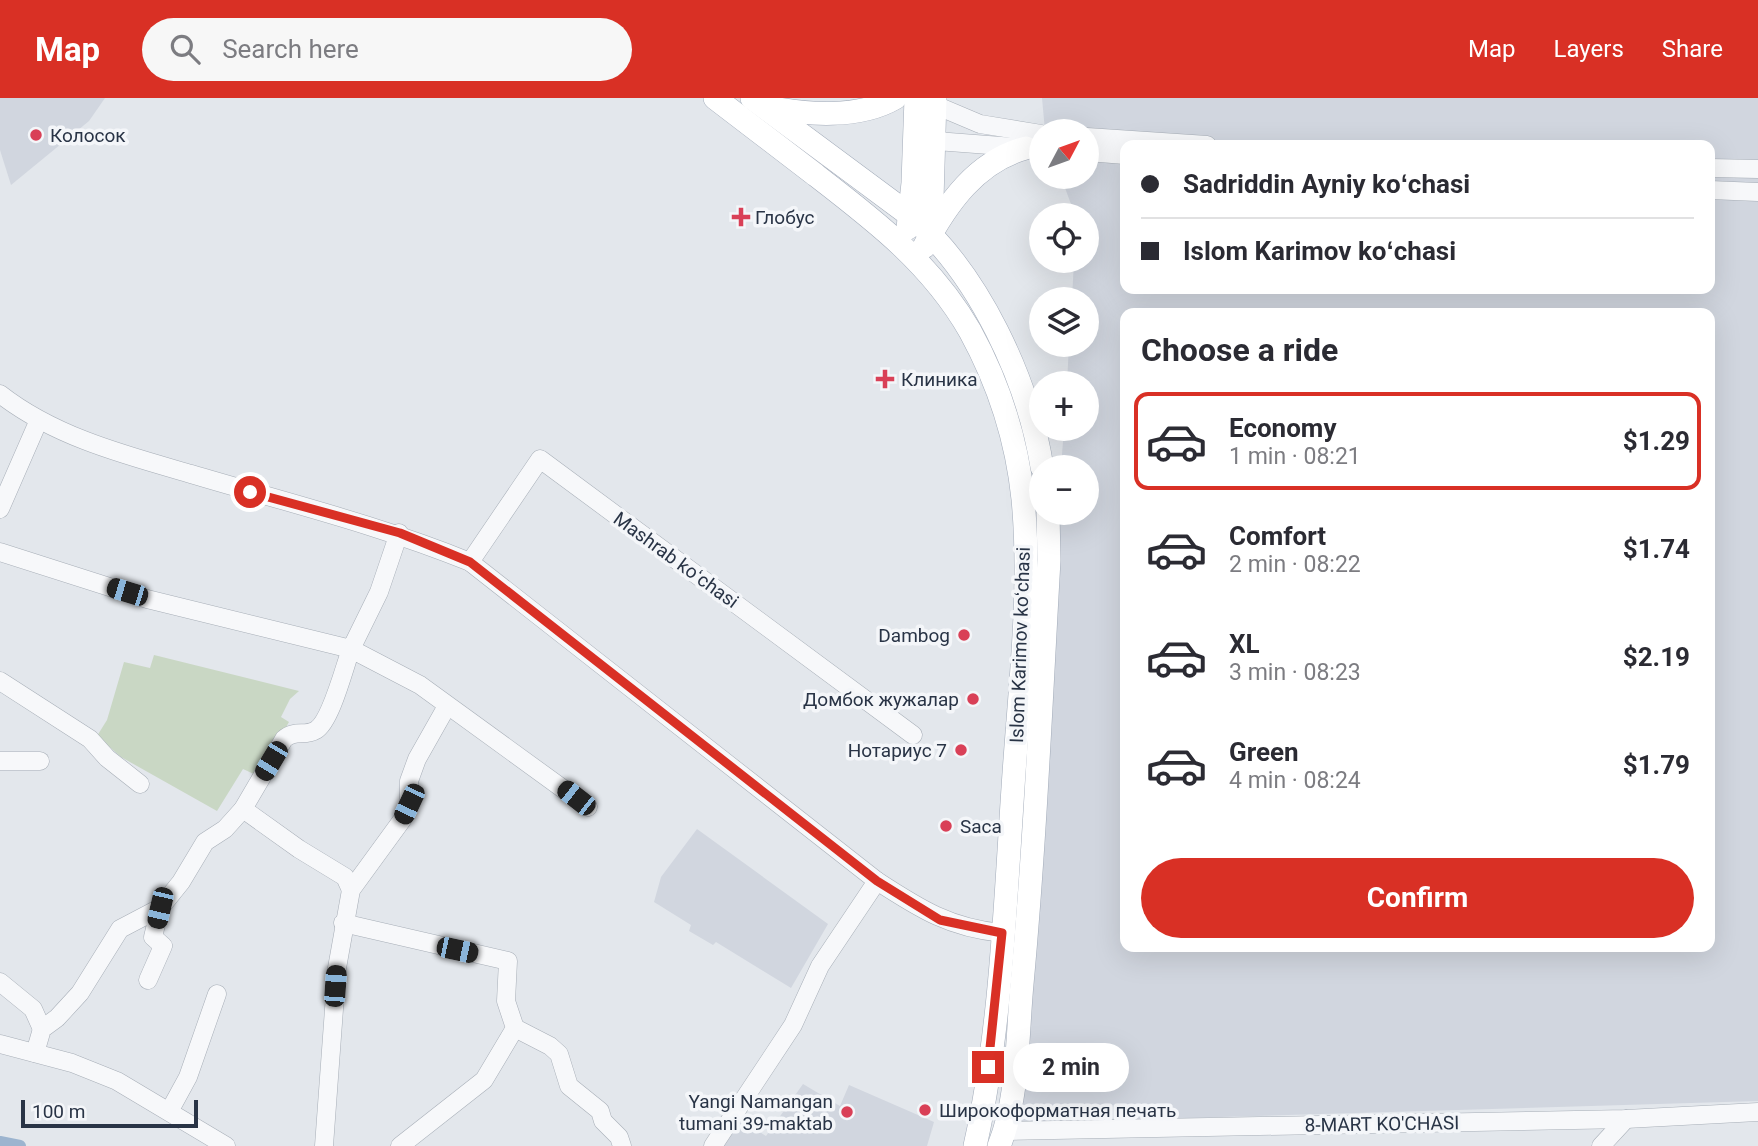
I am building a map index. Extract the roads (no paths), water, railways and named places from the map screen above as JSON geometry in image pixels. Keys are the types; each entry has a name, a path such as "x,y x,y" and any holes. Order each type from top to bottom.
{"main road":[{"name":"Islom Karimov koʻchasi","path":"715,98 910,251 943,290 970,331 993,379 1012,438 1023,498 1025,564 1019,700 1002,933 985,1102 975,1146"},
{"path":"757,102 799,112 842,112 874,107 895,98"},
{"path":"910,251 911,216 926,140 929,100"},
{"path":"757,102 931,233 956,266 1001,340 1023,387 1037,432 1040,455"},
{"path":"926,140 931,233"},
{"path":"910,251 931,233 972,176 984,166 1029,147"},
{"name":"Islom Karimov koʻchasi","path":"1002,1138 1013,1090 1028,916 1049,560 1048,525"}],"street":[{"path":"929,100 980,124 1029,142"},
{"path":"1099,138 1132,140"},
{"path":"926,140 1029,144"},
{"path":"1099,153 1120,155"},
{"path":"1715,168 1758,169"},
{"path":"1715,190 1758,192"},
{"path":"0,394 38,422 118,453 400,533 470,562 877,881 940,920 1002,933"},
{"path":"0,509 38,422"},
{"name":"Mashrab koʻchasi","path":"470,562 540,459 913,735"},
{"path":"35,1053 42,1029 80,993 120,929 160,908 181,882 205,842 225,829 243,809 284,739 294,733 310,733 324,724 351,649 379,592 400,533"},
{"path":"0,552 147,598 351,649 420,685 588,807"},
{"path":"0,681 90,739 107,758 140,784"},
{"path":"324,1146 325,1097 343,923 351,890 402,820 409,804 409,781 417,760 447,706"},
{"path":"0,761 40,761"},
{"path":"243,809 299,849 339,872 345,877 351,890"},
{"path":"713,1146 793,1024 820,966 877,881"},
{"path":"148,979 163,946 153,937 160,908"},
{"path":"343,923 508,961 506,1001 515,1028 550,1045 558,1054 569,1086 600,1111 603,1121 622,1146"},
{"path":"0,982 33,1009 42,1029"},
{"path":"170,1110 188,1077 217,994"},
{"path":"400,1146 484,1080 515,1028"},
{"path":"0,1044 72,1063 117,1080 226,1146"},
{"name":"8-MART KO'CHASI","path":"1002,1138 1626,1119 1758,1112"},
{"path":"1601,1146 1626,1119"}],"waterway":[{"path":"0,1142 20,1146"}],"place":[{"name":"Колосок","path":"36,135"},
{"name":"Глобус","path":"741,217"},
{"name":"Клиника","path":"885,379"},
{"name":"Dambog","path":"964,635"},
{"name":"Домбок жужалар","path":"973,699"},
{"name":"Нотариус 7","path":"961,750"},
{"name":"Saca","path":"946,826"},
{"name":"Широкоформатная печать","path":"925,1110"},
{"name":"Yangi Namangan tumani 39-maktab","path":"847,1112"}]}
